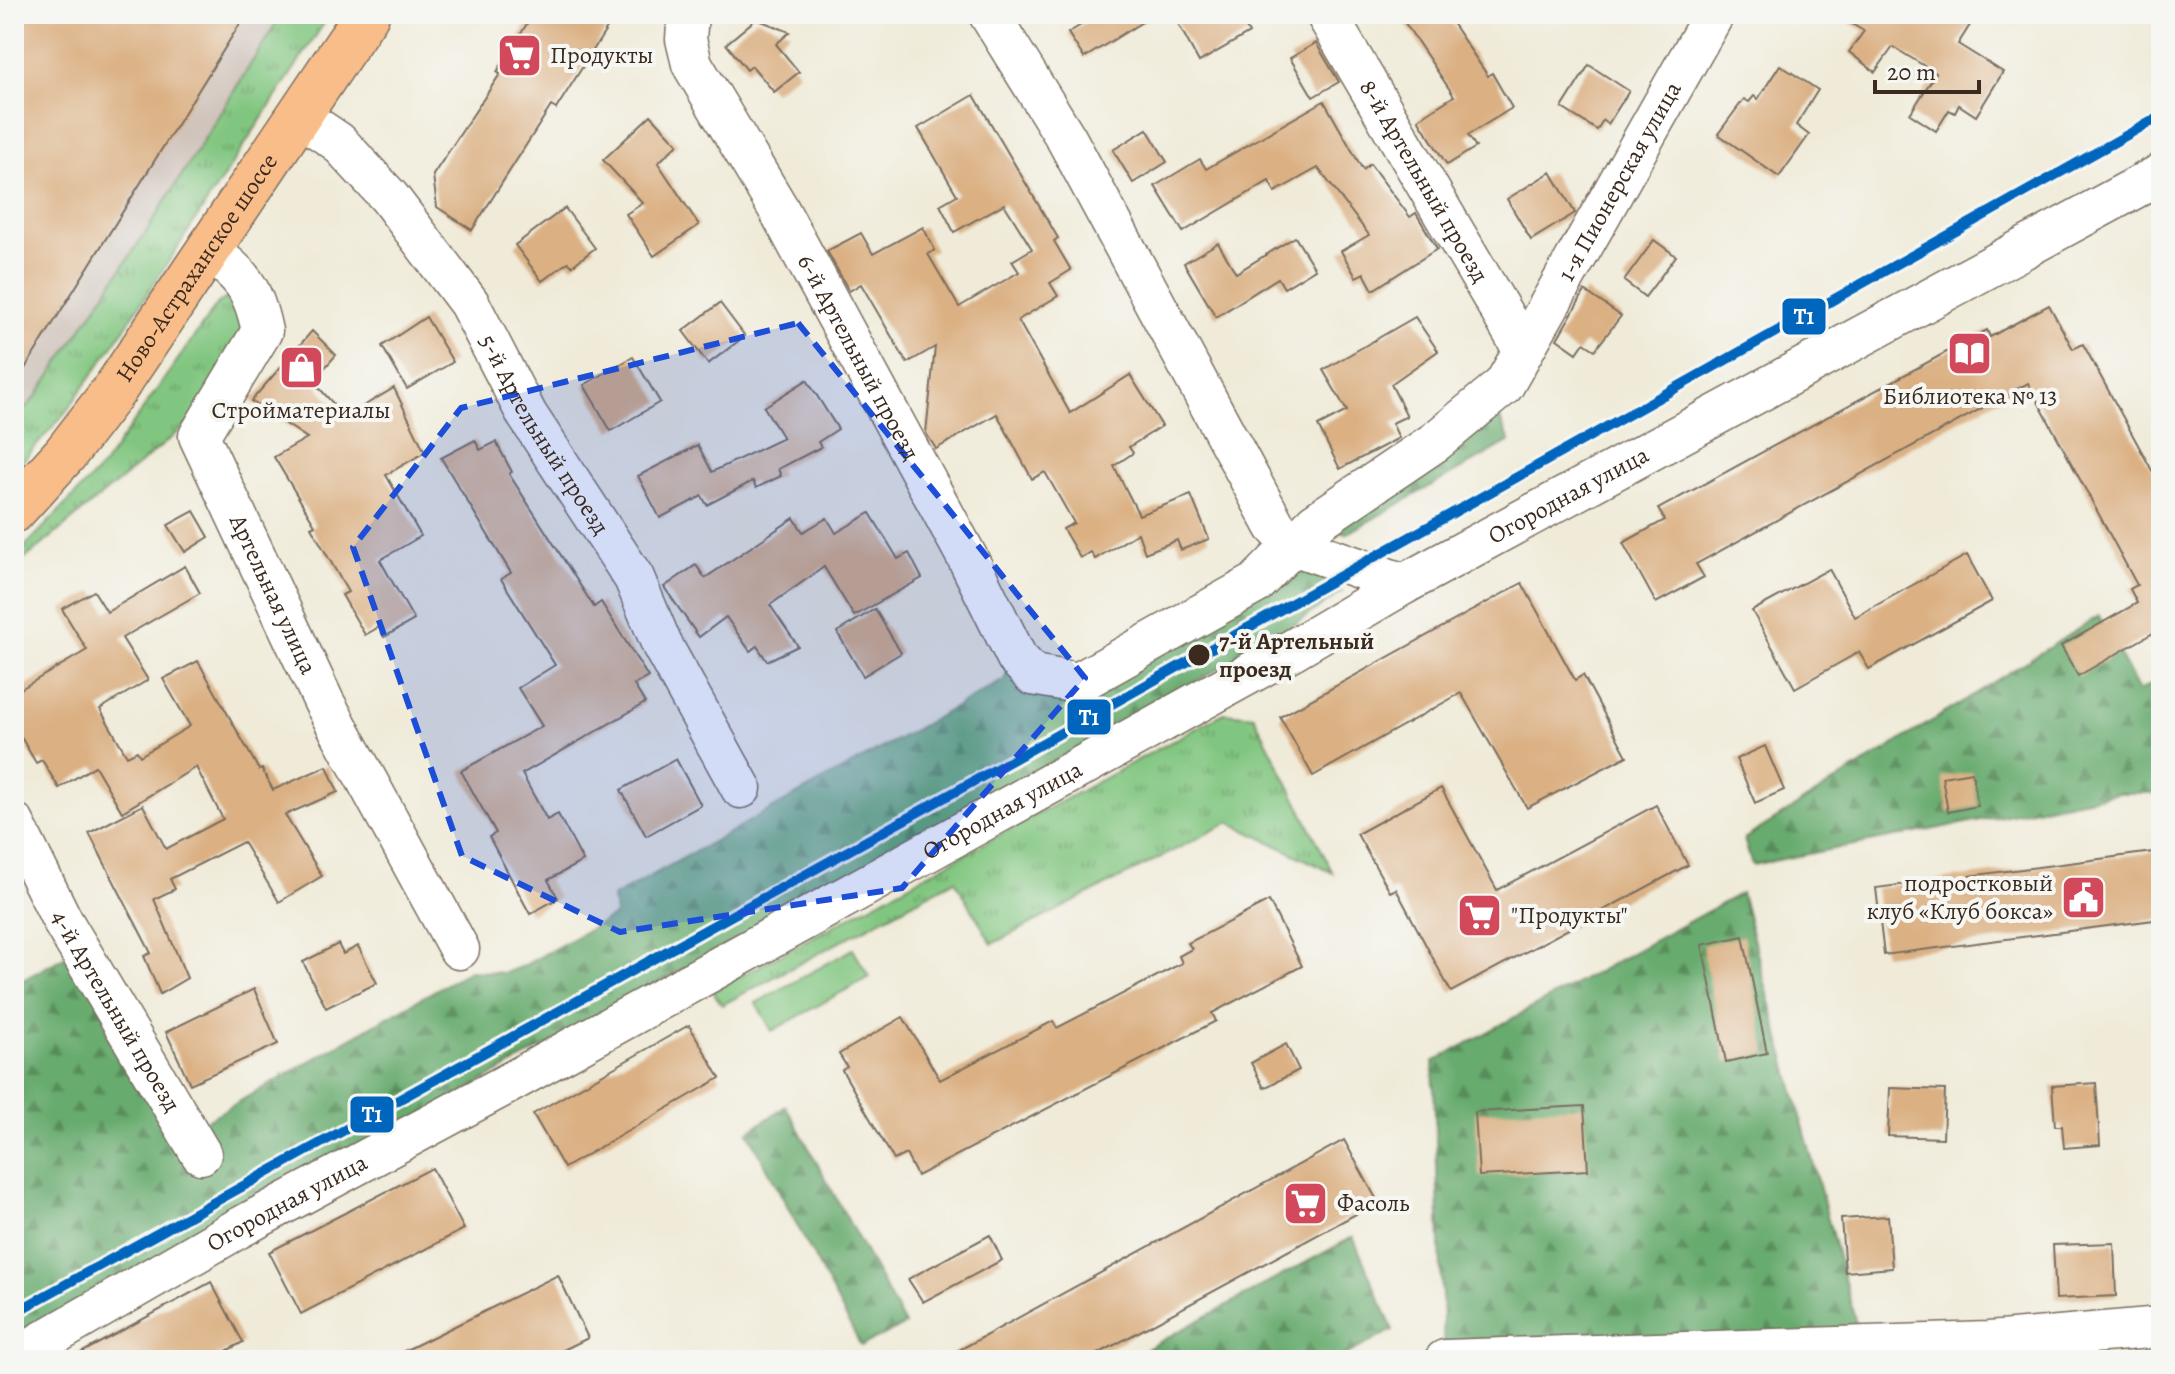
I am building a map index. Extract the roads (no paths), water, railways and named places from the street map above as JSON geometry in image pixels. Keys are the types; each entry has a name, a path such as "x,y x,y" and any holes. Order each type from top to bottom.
{"main road":[{"name":"Ново-Астраханское шоссе","path":"14,510 65,454 115,389 301,117 367,14"}],"street":[{"path":"989,14 1066,138 1275,526 1293,545 1404,584"},
{"name":"8-й Артельный проезд","path":"1326,14 1523,349"},
{"name":"1-я Пионерская улица","path":"1033,675 1078,683 1255,584 1315,523 1435,442 1504,385 1714,14"},
{"name":"6-й Артельный проезд","path":"687,27 692,64 778,208 1017,658 1033,675"},
{"name":"5-й Артельный проезд","path":"301,117 338,142 389,197 469,303 527,415 634,578 662,645 741,788"},
{"name":"Огородная улица","path":"14,1358 237,1229 509,1083 1292,650 1404,584 2161,174"},
{"name":"Артельная улица","path":"208,250 241,274 256,302 262,331 199,436 324,702 459,949"},
{"name":"4-й Артельный проезд","path":"14,823 63,922 201,1154"},
{"path":"1445,1360 1989,1342 2161,1327"}],"place":[{"name":"Продукты","path":"519,55"},
{"name":"Библиотека № 13","path":"1970,354"},
{"name":"Стройматериалы","path":"301,368"},
{"name":"7-й Артельный проезд","path":"1199,655"},
{"name":"подростковый клуб «Клуб бокса»","path":"2084,897"},
{"name":"\"Продукты\"","path":"1480,915"},
{"name":"Фасоль","path":"1306,1203"}]}
